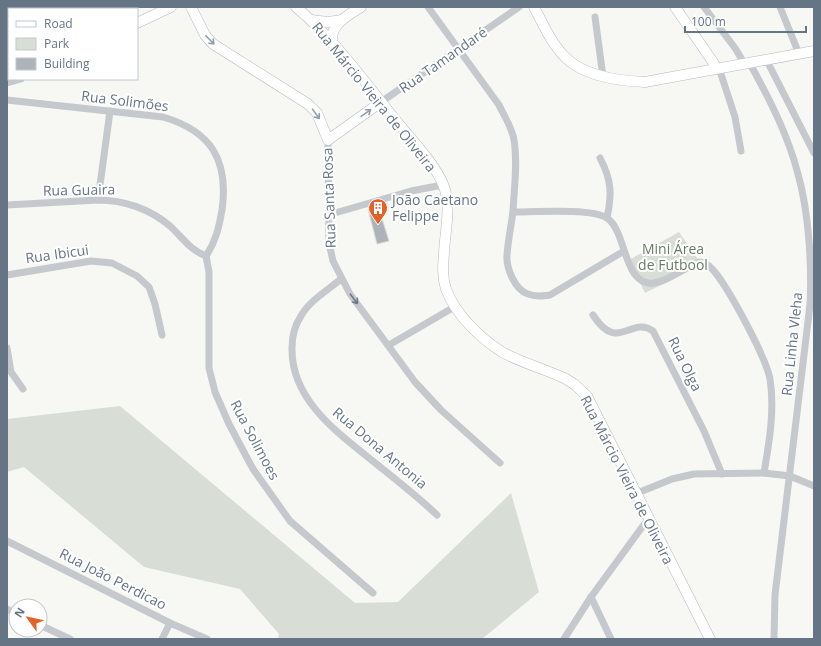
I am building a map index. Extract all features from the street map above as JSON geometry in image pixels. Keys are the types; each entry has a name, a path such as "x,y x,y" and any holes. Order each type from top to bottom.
{"main road":[{"path":"138,23 171,7"},
{"name":"Rua Santa Rosa","path":"190,7 205,35 213,44 308,104 317,113 328,140"},
{"name":"Rua Márcio Vieira de Oliveira","path":"296,7 311,20 332,43 381,102 434,169 443,185 448,209 443,273 446,289 456,306 477,332 503,352 566,379 587,396 635,494 710,639"},
{"path":"332,43 332,33 342,20 361,7"},
{"path":"534,7 548,33 567,59 603,77 629,82 645,82 814,51"},
{"path":"676,7 718,68"},
{"path":"311,20 328,22 342,20"},
{"name":"Rua Tamandaré","path":"328,140 381,102"}],"street":[{"path":"428,7 457,50 499,105 514,138 516,158 513,212 507,256 509,268 520,288 527,294 538,296 550,295 624,251"},
{"name":"Rua Tamandaré","path":"381,102 519,7"},
{"name":"Rua Linha Vleha","path":"704,7 746,63 775,111 798,174 812,276 810,305 775,595 774,639"},
{"path":"780,7 799,54"},
{"path":"595,17 603,77"},
{"path":"766,59 814,153"},
{"path":"718,68 735,117 741,151"},
{"path":"7,83 18,80"},
{"name":"Rua Solimões","path":"7,100 163,117 174,120 196,132 215,150 221,164 224,180 219,229 206,256"},
{"path":"98,200 110,111"},
{"name":"Rua Santa Rosa","path":"328,140 328,215 330,250 341,279 350,294 415,382 436,404 500,463"},
{"path":"600,158 610,180 608,218"},
{"path":"328,215 411,191 443,185"},
{"name":"Rua Guaira","path":"7,205 111,200 143,209 170,226 192,249 206,256"},
{"path":"513,212 583,213 600,215 608,218 614,224 624,251 638,277 648,283 661,281 695,264 703,262 714,271 723,284 756,344 770,378 772,410 764,473"},
{"name":"Rua Solimoes","path":"206,256 209,272 209,368 215,392 229,424 253,469 290,521 374,593"},
{"name":"Rua Ibicui","path":"7,274 91,261 112,263 137,276 149,287 155,304 162,335"},
{"name":"Rua Dona Antonia","path":"341,279 310,304 301,316 292,343 292,358 296,378 306,396 328,423 437,514"},
{"path":"389,346 456,306"},
{"name":"Rua Olga","path":"593,315 601,326 612,333 620,334 642,327 648,327 653,331 704,431 722,474"},
{"path":"7,348 11,372 23,389"},
{"path":"635,494 682,476 722,474 764,473 790,476 814,486"},
{"path":"564,639 591,597 648,519"},
{"name":"Rua João Perdicao","path":"7,541 170,623 207,639"},
{"path":"591,597 610,639"},
{"path":"162,639 170,623"},
{"path":"48,629 70,639"}],"green space":[{"name":"Mini Área de Futbool","path":"679,232 702,265 645,293 629,260"},
{"path":"120,406 355,603 398,602 511,493 539,592 482,639 278,639 279,634 240,589 144,567 24,467 7,472 7,419"}],"building":[{"name":"João Caetano Felippe","path":"378,206 389,241 377,244 368,209"}],"place":[{"name":"João Caetano Felippe","path":"378,225"}]}
